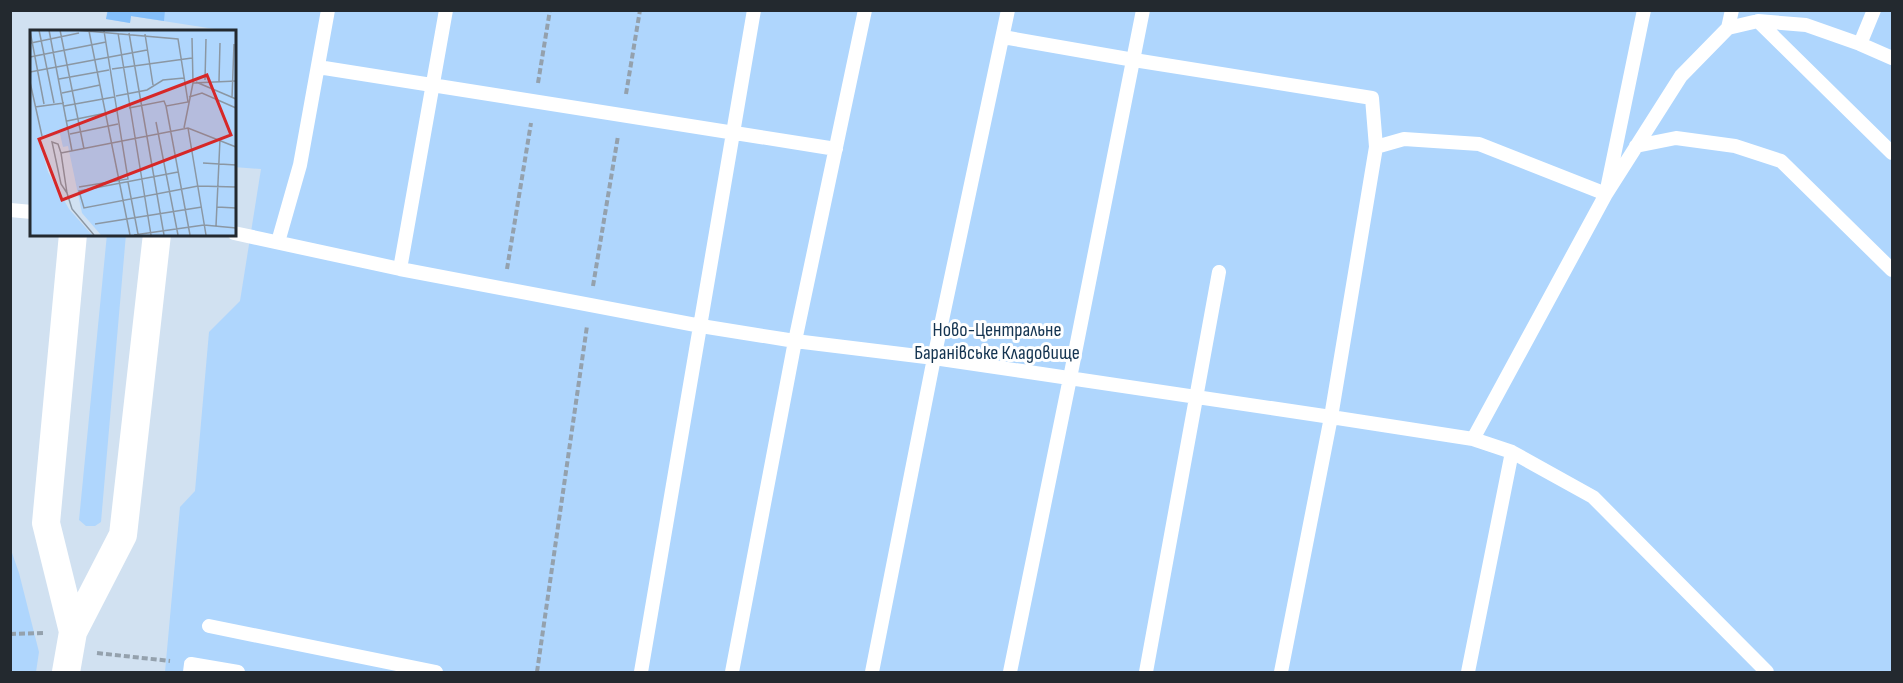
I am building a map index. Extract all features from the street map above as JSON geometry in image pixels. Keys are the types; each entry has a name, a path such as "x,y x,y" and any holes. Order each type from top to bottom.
{"street":[{"path":"70,651 46,523 73,236"},
{"path":"70,651 123,535 158,236"}],"lane":[{"path":"278,242 300,165 328,10"},
{"path":"400,269 446,10"},
{"path":"641,672 754,10"},
{"path":"732,672 795,341 866,10"},
{"path":"872,672 934,358 1008,10"},
{"path":"1010,672 1143,10"},
{"path":"1606,195 1644,10"},
{"path":"1473,439 1606,195 1681,76 1728,28 1732,10"},
{"path":"1860,44 1874,10"},
{"path":"1728,28 1758,21 1806,25 1893,58"},
{"path":"1758,21 1893,153"},
{"path":"1003,37 1372,98 1376,147 1331,417 1281,672"},
{"path":"318,67 836,149"},
{"path":"1636,146 1676,138 1735,146 1781,161 1893,270"},
{"path":"1376,147 1404,139 1479,144 1606,195"},
{"path":"10,210 30,212"},
{"path":"236,233 400,269 701,326 795,341 934,358 1473,439 1512,452 1593,497 1767,672"},
{"path":"1146,672 1219,272"},
{"path":"1468,672 1512,452"},
{"path":"209,626 436,672"},
{"path":"190,668 238,672"}],"path":[{"path":"504,288 549,10"},
{"path":"537,672 590,304 640,10"},
{"path":"70,651 190,668"}],"green space":[{"name":"Ново-Центральне Баранівське Кладовище","path":"102,11 1892,11 1892,672 165,672 180,507 195,491 209,332 240,301 261,169 236,167 236,30 221,30 131,16 130,23 106,19 107,12"},
{"path":"107,236 126,236 101,522 95,526 86,526 79,520"},
{"path":"10,547 39,652 36,672 11,672"}],"building":[{"path":"108,10 165,10 164,21 131,16 130,23 106,19"}]}
